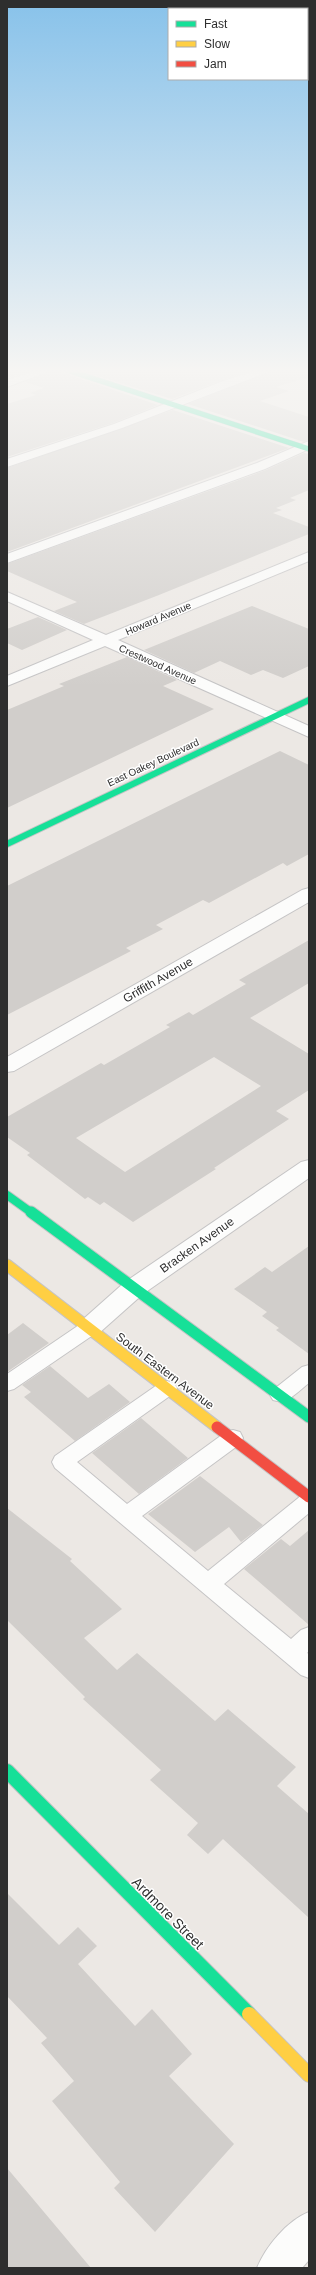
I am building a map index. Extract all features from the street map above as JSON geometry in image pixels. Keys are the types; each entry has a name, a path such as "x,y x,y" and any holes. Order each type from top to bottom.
{"street":[{"path":"7,559 236,475"},
{"name":"Howard Avenue","path":"7,681 309,556"},
{"name":"Crestwood Avenue","path":"7,596 309,732"},
{"name":"East Oakey Boulevard","path":"7,844 309,700"},
{"name":"Griffith Avenue","path":"7,1066 309,894"},
{"name":"Bracken Avenue","path":"89,1328 134,1288 309,1167"},
{"path":"7,1196 309,1417"},
{"name":"South Eastern Avenue","path":"7,1265 309,1497"},
{"name":"Ardmore Street","path":"7,1771 309,2075"},
{"path":"276,2268 309,2231"}],"lane":[{"path":"7,1384 89,1328"},
{"path":"280,1396 309,1372"},
{"path":"167,1388 62,1462 309,1668"},
{"path":"126,1516 233,1438"},
{"path":"208,1584 309,1500"},
{"path":"291,1653 309,1637"}],"building":[{"path":"7,475 215,475 7,552"},
{"path":"252,475 309,475 309,490 290,498 296,500 276,508 282,510 273,513 309,527 309,534 84,624 54,611 77,602 7,571 7,564"},
{"path":"252,606 309,629 309,666 283,678 263,670 251,675 220,661 194,673 144,650"},
{"path":"38,617 67,630 22,650 7,643 7,629"},
{"path":"127,657 177,680 163,686 214,709 7,808 7,710 64,686 59,684"},
{"path":"280,751 309,765 309,854 287,866 283,863 209,903 203,900 156,925 163,929 126,948 131,951 7,1015 7,886"},
{"path":"309,940 309,983 250,1018 309,1054 309,1090 276,1111 289,1119 214,1168 216,1169 133,1222 104,1202 100,1205 88,1197 85,1199 27,1155 30,1153 7,1137 7,1117 101,1063 104,1065 170,1027 166,1025 189,1012 193,1015 246,984 239,980","holes":["214,1057 261,1086 125,1172 76,1138"]},
{"path":"309,1246 309,1354 276,1330 279,1328 262,1316 267,1312 234,1289 265,1267 272,1272"},
{"path":"23,1323 49,1343 7,1372 7,1335"},
{"path":"50,1366 88,1398 109,1384 130,1402 75,1441 24,1397 31,1392 22,1385"},
{"path":"141,1418 188,1458 139,1494 92,1453"},
{"path":"200,1476 263,1525 241,1542 229,1527 195,1552 148,1514"},
{"path":"7,1508 72,1559 70,1561 122,1609 84,1638 117,1670 137,1653 215,1721 228,1709 296,1767 277,1786 309,1814 309,1918 223,1839 208,1854 187,1835 198,1823 150,1780 161,1770 83,1699 85,1697 7,1620"},
{"path":"309,1530 309,1625 244,1569 281,1539 290,1546"},
{"path":"7,1893 59,1945 78,1927 97,1946 78,1964 135,2026 152,2009 192,2054 169,2076 234,2144 155,2232 114,2188 120,2182 52,2101 74,2081 41,2043 47,2038 7,1996"},
{"path":"7,2168 91,2268 7,2268"}],"traffic: fast":[{"path":"7,844 309,700"},
{"path":"7,1195 309,1417"},
{"path":"7,1771 249,2014"}],"traffic: slow":[{"path":"7,1265 217,1427"},
{"path":"249,2014 309,2075"}],"traffic: jam":[{"path":"217,1427 309,1497"}]}
